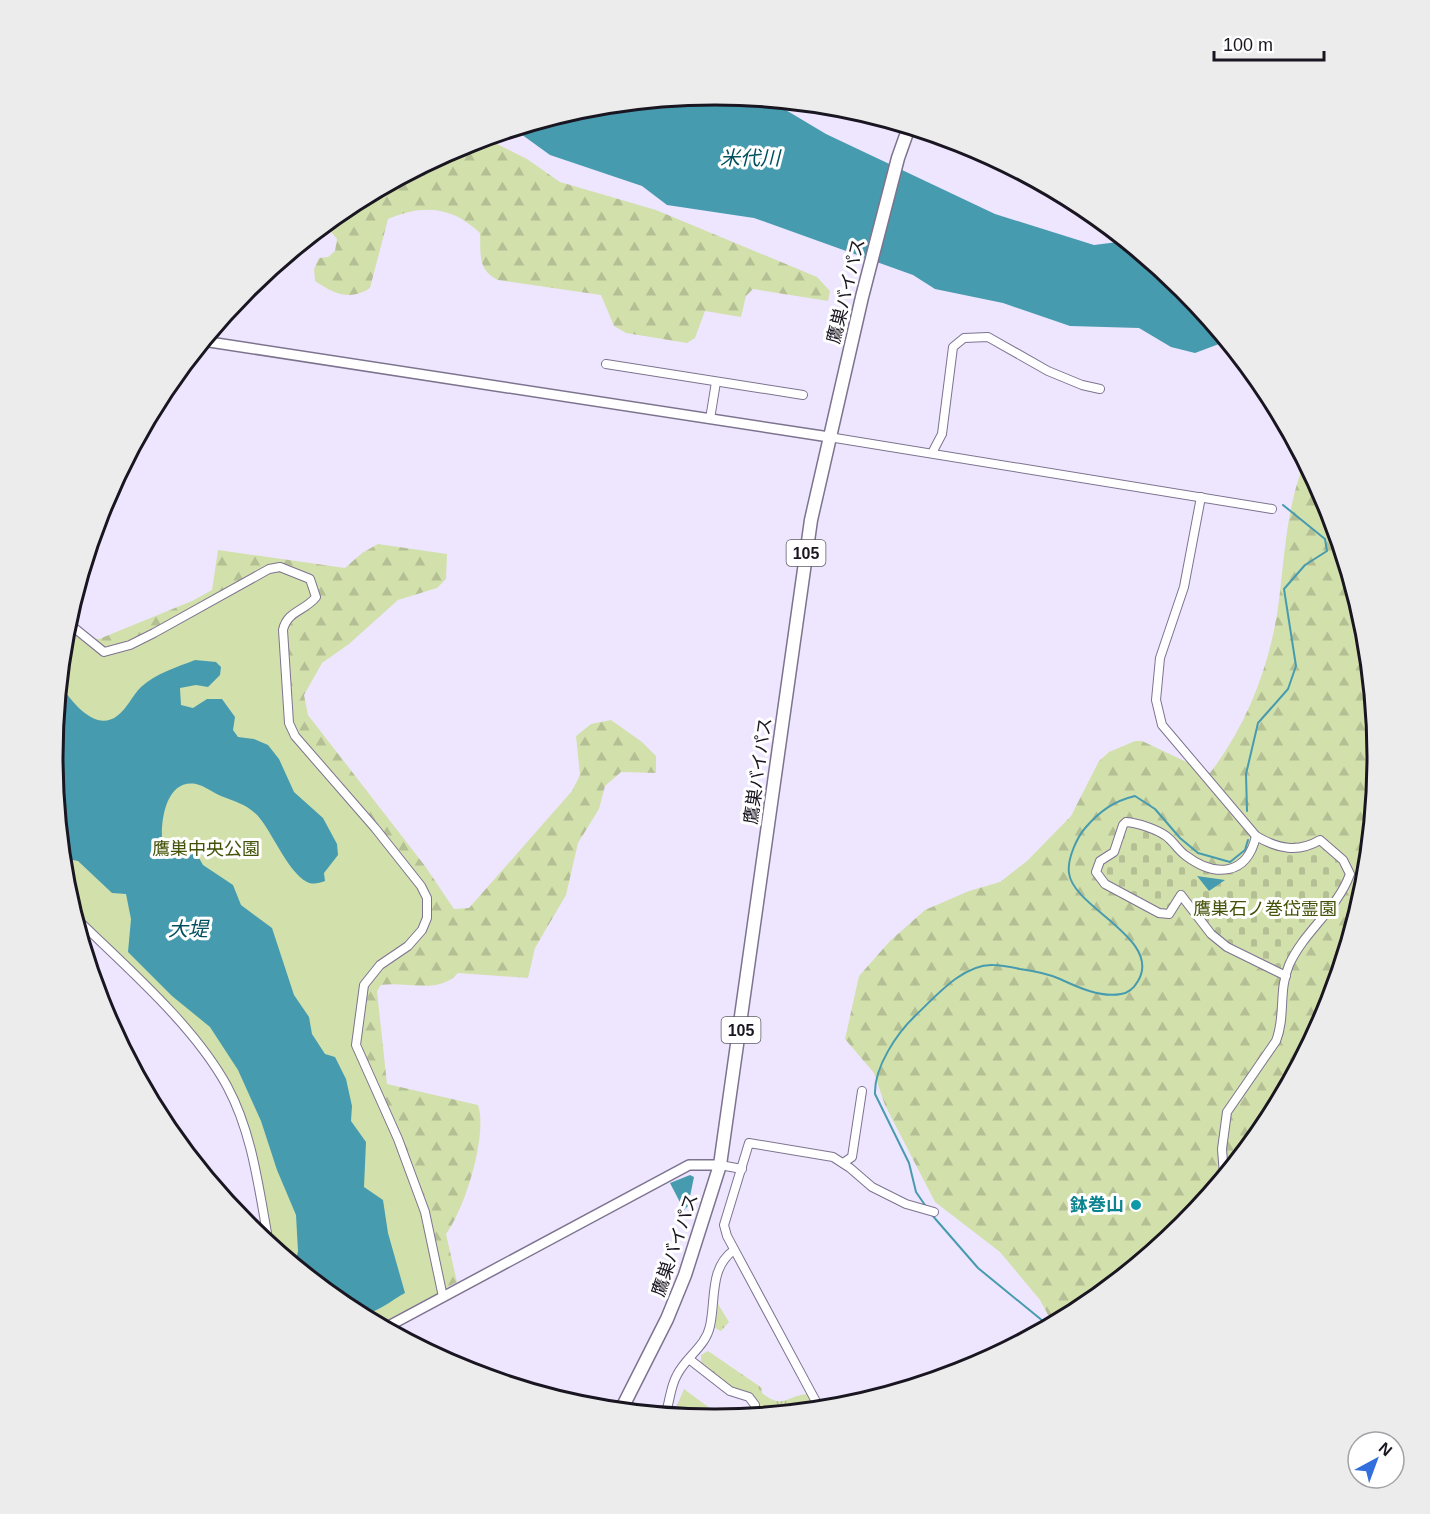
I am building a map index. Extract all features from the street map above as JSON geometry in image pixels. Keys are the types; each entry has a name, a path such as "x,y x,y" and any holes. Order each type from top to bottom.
{"highway":[{"name":"鷹巣バイパス","path":"625,1402 672,1308 701,1232 720,1165 811,520 862,297 898,158 906,134"}],"street":[{"path":"933,453 942,434 953,347 964,338 988,337 1048,371 1082,386 1100,389"},
{"path":"212,342 933,453 1272,509"},
{"path":"606,364 803,395"},
{"path":"710,419 716,382"},
{"path":"1201,497 1184,587 1160,658 1156,700 1162,726 1256,836 1270,844 1292,849 1307,848 1320,840 1343,860 1350,874 1334,906 1298,950 1286,976 1282,986 1281,1028 1276,1041 1227,1112 1222,1149 1223,1165"},
{"path":"76,629 104,652 115,650 154,633 269,569 279,567 310,579 316,597 309,606 297,610 285,620 283,630 289,723 295,736 388,845 421,886 427,898 427,918 422,930 408,946 380,965 364,985 356,1045 398,1139 417,1190 427,1221 443,1297"},
{"path":"1256,836 1246,859 1228,871 1201,865 1184,855 1166,836 1126,822 1114,852 1100,861 1096,872 1105,884 1160,913 1169,914 1180,895 1211,934 1227,947 1286,976"},
{"path":"86,929 195,1037 228,1087 251,1150 266,1229"},
{"path":"843,1163 852,1157 862,1091"},
{"path":"815,1400 734,1250 724,1225 749,1143 833,1157 872,1187 906,1203 934,1212"},
{"path":"393,1324 689,1165 720,1165 742,1169"},
{"path":"667,1407 677,1375 711,1326 712,1294 719,1270 724,1259 734,1250"},
{"path":"688,1359 730,1391 749,1397 755,1408"}],"green space":[{"path":"496,143 527,159 560,182 656,210 817,277 830,291 828,301 753,289 746,296 741,317 705,311 695,338 687,343 626,333 614,326 601,295 498,280 491,276 483,266 480,233 459,217 437,210 413,211 388,219 370,288 349,295 335,292 315,281 314,269 319,258 328,257 335,251 337,239 331,232 328,233 389,192 427,172"},
{"path":"1301,471 1317,507 1345,588 1361,672 1366,714 1366,800 1354,884 1345,926 1317,1007 1300,1045 1280,1083 1232,1154 1176,1218 1145,1247 1112,1274 1049,1317 1040,1300 1000,1252 935,1202 885,1105 874,1073 845,1039 859,976 890,941 925,910 969,891 1000,882 1027,861 1071,816 1099,761 1109,752 1135,741 1142,741 1210,773 1237,732 1265,664 1277,616 1291,509"},
{"path":"378,544 447,554 446,579 437,588 398,600 349,644 322,663 304,695 308,715 425,866 454,909 469,908 572,791 580,775 576,736 591,724 611,720 642,742 656,756 656,773 621,772 605,786 599,809 578,843 566,895 535,948 528,978 458,973 442,984 381,985 377,991 387,1084 478,1105 480,1134 473,1171 460,1207 446,1234 457,1282 442,1290 154,633 104,652 86,638 99,639 192,601 212,590 218,550 345,568 362,553"},
{"name":"鷹巣中央公園","path":"280,567 310,579 316,597 285,620 289,723 427,898 422,930 380,965 364,985 356,1045 425,1212 443,1297 393,1324 318,1274 266,1229 254,1165 228,1087 195,1037 85,927 76,884 64,800 64,714 76,629 104,651 115,650"},
{"name":"鷹巣石ノ巻岱霊園","path":"1126,822 1166,836 1201,865 1236,867 1256,836 1292,849 1320,840 1350,874 1298,950 1286,976 1227,947 1181,896 1169,914 1099,879 1100,861 1111,856"},
{"path":"718,1304 729,1322 721,1331 715,1328"},
{"path":"708,1351 762,1388 762,1393 775,1401 784,1401 807,1394 811,1401 759,1408 756,1398 726,1384 701,1362 701,1355"},
{"path":"684,1389 711,1409 676,1408"}],"water":[{"name":"米代川","path":"672,106 758,106 784,109 826,134 995,214 1094,245 1115,242 1176,296 1219,344 1195,353 1171,347 1139,328 1070,326 1003,303 935,289 913,275 754,218 667,205 642,186 550,155 522,135 588,118"},
{"name":"大堤","path":"195,660 216,662 221,667 220,675 208,687 196,685 180,688 181,705 193,708 207,699 222,699 235,717 233,730 238,737 254,739 268,745 279,759 294,792 323,818 337,844 338,855 324,873 325,881 312,883 300,877 293,869 264,823 254,812 203,786 186,784 178,788 168,802 163,820 162,838 171,847 187,844 195,851 203,865 233,885 241,905 272,928 294,995 309,1017 312,1034 325,1054 335,1057 346,1079 352,1106 351,1121 366,1142 364,1187 383,1200 388,1233 405,1293 372,1311 297,1257 296,1215 277,1170 261,1121 238,1070 210,1027 172,996 128,952 131,919 126,894 112,893 78,861 72,860 64,800 64,714 66,693 77,706 92,718 109,720 121,713 147,682 166,671"},
{"path":"1197,876 1225,880 1209,891"},
{"path":"690,1175 694,1177 688,1206 684,1210 670,1183"}],"waterway":[{"path":"1247,811 1246,774 1258,723 1288,689 1296,666 1284,589 1305,565 1327,551 1325,539 1283,505"},
{"path":"927,1208 916,1192 909,1163 875,1094 878,1073 888,1051 909,1022 951,982 982,966 1000,965 1040,972 1089,991 1105,994 1124,993 1133,988 1138,981 1142,966 1138,951 1114,924 1085,899 1074,886 1069,873 1071,855 1076,842 1083,831 1108,807 1135,796 1155,809 1180,838 1198,853 1230,862 1245,850 1248,840"},
{"path":"932,1215 978,1268 1043,1321"}],"place":[{"name":"鉢巻山","path":"1136,1205"}]}
